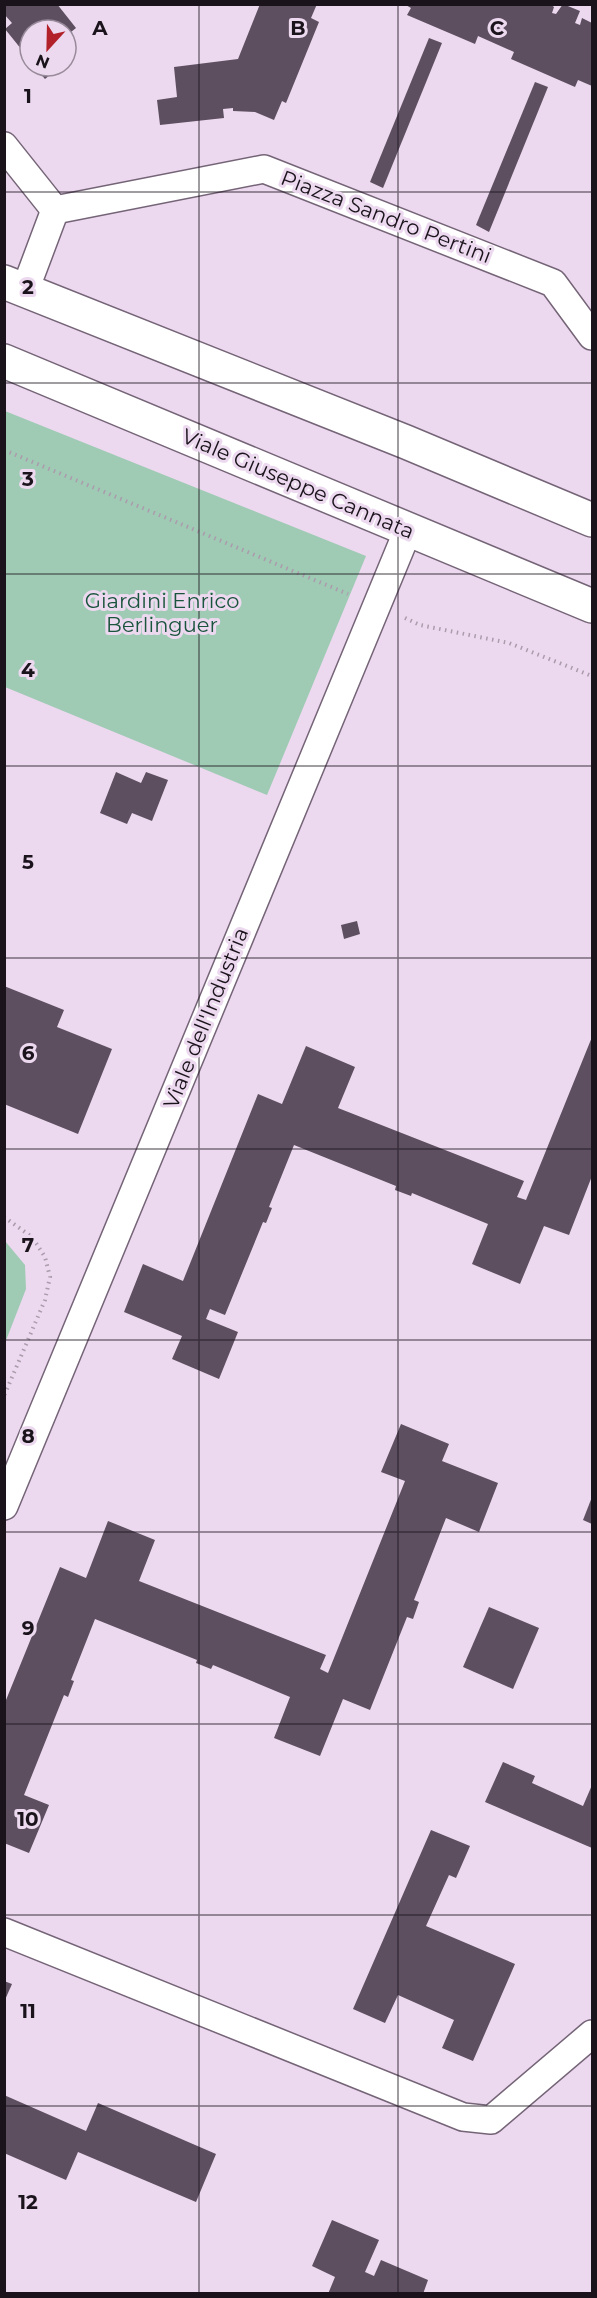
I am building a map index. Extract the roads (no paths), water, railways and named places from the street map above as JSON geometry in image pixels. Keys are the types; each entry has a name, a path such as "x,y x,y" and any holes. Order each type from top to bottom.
{"street":[{"path":"4,146 55,210 15,286 406,442 592,520"},
{"name":"Piazza Sandro Pertini","path":"55,210 264,169 553,283 592,336"},
{"name":"Viale Giuseppe Cannata","path":"4,361 592,606"},
{"name":"Viale dell'Industria","path":"4,1506 408,530"},
{"path":"4,1932 463,2117 491,2120 592,2034"}],"park label":[{"name":"Giardini Enrico Berlinguer","path":"162,613"}]}
